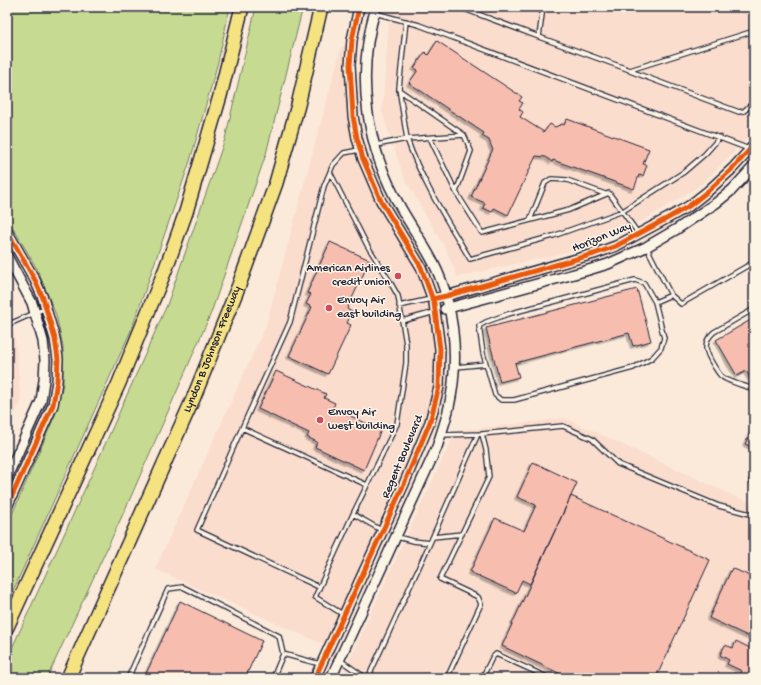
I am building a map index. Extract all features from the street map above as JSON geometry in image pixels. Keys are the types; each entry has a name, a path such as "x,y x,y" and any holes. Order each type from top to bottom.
{"highway":[{"path":"7,627 119,382 166,268 186,212 220,96 242,7"},
{"name":"Lyndon B Johnson Freeway","path":"68,678 193,399 239,285 276,184 298,105 321,7"}],"street":[{"name":"Regent Boulevard","path":"315,678 430,422 439,387 440,349 436,312 432,299 421,268 381,201 368,173 360,150 353,116 350,81 352,40 358,7"},
{"name":"Regent Boulevard","path":"331,678 433,457 449,407 454,376 453,337 446,296 434,263 424,244 402,211 390,186 374,146 368,121 365,81 368,33 375,10"},
{"name":"Horizon Way","path":"432,299 594,254 616,246 678,212 708,191 732,169 752,147"},
{"name":"Horizon Way","path":"436,312 608,264 646,247 690,221 716,203 732,190 754,166"},
{"path":"7,231 35,280 47,308 55,339 58,359 57,381 53,405 7,507"},
{"path":"639,234 646,247"},
{"path":"7,256 24,285 35,312 43,341 45,360 41,401 7,477"}],"lane":[{"path":"459,7 739,112 744,111 754,102"},
{"path":"539,37 543,7"},
{"path":"375,10 720,137 752,147"},
{"path":"406,21 399,90 408,139 417,165 470,259 553,236 623,211 684,172 705,154 720,137"},
{"path":"630,70 754,31"},
{"path":"399,90 464,135 471,150 456,192"},
{"path":"374,146 408,139 464,135"},
{"path":"430,138 456,192 482,233 569,210 605,194"},
{"path":"319,587 197,530 290,322 324,186 333,165 344,153 360,150"},
{"path":"330,172 367,245 398,296 406,344 406,363 397,424 353,514 315,597 344,615"},
{"path":"530,220 545,183 551,179 566,180 605,194 609,193 639,234"},
{"path":"646,247 671,295 681,304 754,262"},
{"path":"634,280 644,283 655,302 664,338 661,348 652,358 633,368 514,400 501,400 495,395 486,364 478,326 508,314 634,280"},
{"path":"655,302 671,295"},
{"path":"400,306 432,299"},
{"path":"7,325 47,308"},
{"path":"754,309 714,332 706,343 708,357 722,377 754,389"},
{"path":"402,321 436,312"},
{"path":"454,367 486,364"},
{"path":"7,374 9,383 7,408"},
{"path":"441,435 480,434 563,426 592,439 618,464 719,506 754,515"},
{"path":"242,428 367,485"},
{"path":"447,678 481,604 478,597 440,580 489,477 486,450 480,434"},
{"path":"339,660 367,678 480,434"},
{"path":"353,514 382,531"},
{"path":"433,537 462,534"},
{"path":"396,537 430,543"},
{"path":"128,678 168,589 183,587 279,636 283,654 273,678"},
{"path":"283,654 321,665"},
{"path":"482,678 492,658 496,654 549,678"}],"shaded area":[{"path":"390,7 754,7 754,132 701,185 646,219 568,252 458,277 444,246 404,178 382,112"},
{"path":"352,40 350,65 363,159 414,255 436,312 436,399 329,647 155,569 266,325 341,48"},
{"path":"7,318 15,336 21,404 7,423"},
{"path":"565,418 754,505 754,678 341,678 456,431"}],"green space":[{"path":"7,7 230,7 218,62 190,161 132,328 7,604 7,526 56,413 63,384 63,346 56,315 37,269 7,217"},
{"path":"256,7 303,7 266,154 211,313 129,501 47,678 7,678 7,659 167,305 225,139"}],"building":[{"path":"437,41 522,97 519,101 523,103 519,109 523,112 520,117 544,132 550,124 555,127 562,124 564,125 567,119 649,149 643,164 647,165 643,176 639,175 634,189 553,160 552,162 546,157 536,156 508,215 494,208 492,212 483,208 485,203 471,197 493,149 489,140 482,136 484,133 409,83 418,70 414,68 425,52 428,55"},
{"name":"Envoy Air east building","path":"330,242 370,260 347,309 352,312 347,323 351,325 328,374 289,356 312,307 306,304 311,294 307,293"},
{"path":"637,289 651,341 633,346 629,333 515,363 519,377 500,382 486,328"},
{"path":"754,318 754,384 746,371 737,376 716,340"},
{"name":"Envoy Air west building","path":"276,371 326,394 324,398 335,403 333,408 381,430 364,470 315,447 317,442 307,437 309,433 258,409"},
{"path":"753,427 754,428 754,448 745,444"},
{"path":"533,462 577,483 530,584 522,580 516,593 470,572 495,518 524,531 536,505 517,497"},
{"path":"571,496 710,560 656,678 569,678 502,646"},
{"path":"732,568 754,578 754,639 709,618"},
{"path":"180,601 262,641 245,678 144,678"},
{"path":"736,641 754,650 754,678 731,678 734,673 739,676 742,671 727,664 729,660 720,655 725,645 733,648"}],"cycle path":[{"path":"315,678 404,484 430,422 439,387 440,349 434,303 421,267 381,201 363,159 357,138 353,116 350,65 352,40 359,7"},
{"path":"432,299 594,254 616,246 689,206 732,169 754,145"},
{"path":"7,231 35,280 43,298 55,339 58,359 57,381 53,405 7,507"}],"place":[{"name":"American Airlines credit union","path":"398,276"},
{"name":"Envoy Air east building","path":"329,308"},
{"name":"Envoy Air west building","path":"320,420"}]}
